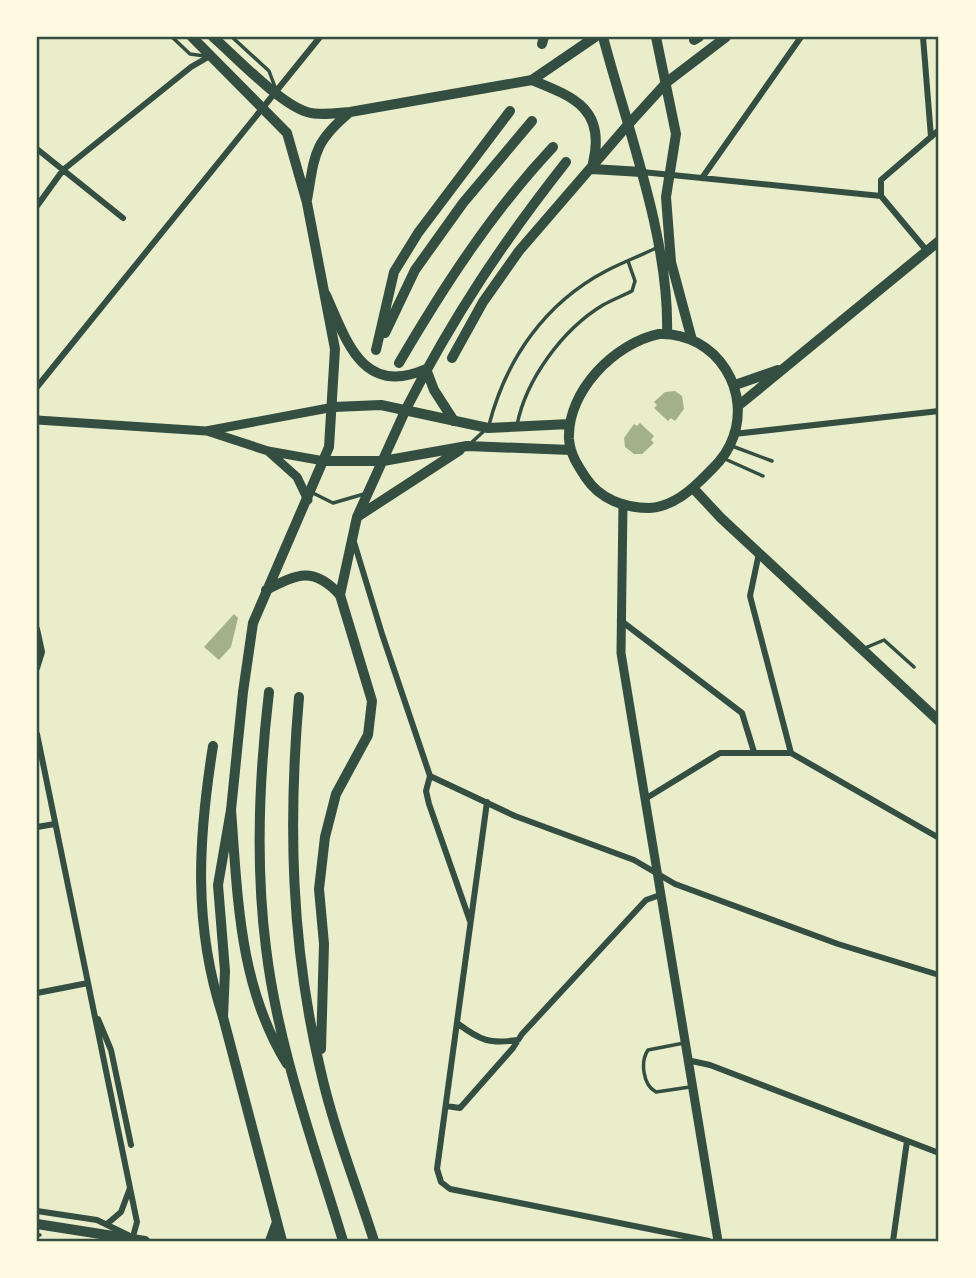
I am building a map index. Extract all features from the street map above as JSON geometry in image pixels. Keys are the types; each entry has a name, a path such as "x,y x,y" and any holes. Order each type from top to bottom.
{"main road":[{"path":"192,37 287,133 306,203 335,349 334,407 324,461 253,623 231,810 218,885 225,971 223,1017"},
{"path":"213,37 277,93 305,112 350,112 532,80 595,37"},
{"path":"603,37 626,127 642,172 667,306 667,334"},
{"path":"656,37 677,134 666,197 668,237 671,262 692,340"},
{"path":"452,358 483,302 519,251 667,82 726,37"},
{"path":"532,80 582,104 594,123 598,144 592,169"},
{"path":"510,111 418,233 394,272 376,351 415,270 463,203 532,121"},
{"path":"306,203 314,156 322,137 350,112"},
{"path":"399,363 443,289 487,226 553,147"},
{"path":"340,595 357,517 426,369 468,296 505,240 566,162"},
{"path":"592,169 642,172"},
{"path":"738,407 939,241"},
{"path":"326,295 352,353 373,370 388,378 404,379 426,369"},
{"path":"667,334 692,340 716,356 735,384 738,407 732,440 723,458 679,499 659,507 623,504 597,493 576,464 571,450 570,424 583,392 623,347 635,340 667,334"},
{"path":"426,369 434,390 454,421"},
{"path":"735,384 781,369"},
{"path":"38,422 206,431 334,407 381,405 488,428 570,424"},
{"path":"206,431 268,451 324,461 383,461 467,446 571,450"},
{"path":"357,517 467,446"},
{"path":"268,451 297,477 309,496"},
{"path":"693,488 759,554 939,721"},
{"path":"623,504 621,653 718,1241"},
{"path":"266,590 295,576 312,575 325,579 340,595 372,701 368,735 336,794 325,837 319,888 324,944 320,1069"},
{"path":"269,692 260,773 259,846 266,949 291,1070 343,1241"},
{"path":"299,697 292,777 291,846 298,951 320,1069 374,1241"},
{"path":"213,746 205,798 200,891 209,973 282,1241"},
{"path":"231,810 243,938 254,988 267,1031 291,1070"},
{"path":"270,1241 277,1222"},
{"path":"38,1231 145,1241"}],"street":[{"path":"37,387 320,37"},
{"path":"923,37 931,137"},
{"path":"702,178 798,39"},
{"path":"37,206 63,170 191,67 210,56"},
{"path":"927,251 881,196 881,180 939,130"},
{"path":"37,149 123,218"},
{"path":"642,172 881,196"},
{"path":"732,440 939,411"},
{"path":"352,532 382,634 430,776 426,792 429,804 471,922"},
{"path":"759,554 750,597 791,753"},
{"path":"620,620 742,713 754,752"},
{"path":"37,629 42,652 37,668"},
{"path":"37,734 137,1222 132,1239 107,1224 37,1211"},
{"path":"645,799 720,754 791,753 939,838"},
{"path":"430,776 444,786 515,816 634,860 675,884 838,944 939,975"},
{"path":"487,802 437,1169 441,1182 450,1189 709,1241"},
{"path":"37,827 55,824"},
{"path":"446,1107 460,1108 646,900 660,895"},
{"path":"37,993 88,983"},
{"path":"92,1002 111,1050 131,1145"},
{"path":"457,1023 482,1040 495,1043 519,1040"},
{"path":"687,1060 710,1065 939,1153"},
{"path":"893,1241 907,1141"},
{"path":"107,1224 121,1212 130,1186"}],"lane":[{"path":"172,37 190,54 210,56"},
{"path":"233,38 233,55"},
{"path":"233,38 270,71 277,93"},
{"path":"467,446 488,428 507,373 519,350 548,314 574,291 657,247 668,237"},
{"path":"517,426 520,411 531,388 561,342 591,313 632,290 635,281 628,261"},
{"path":"732,440 772,461"},
{"path":"723,458 763,476"},
{"path":"309,496 333,503 368,492"},
{"path":"333,503 333,508"},
{"path":"863,650 884,640 914,667"},
{"path":"684,1043 648,1050 643,1066 646,1083 656,1093 692,1087"}],"shaded area":[{"path":"675,391 682,396 684,409 675,421 671,418 668,421 654,408 657,405 654,402 665,392"},
{"path":"640,423 654,436 651,440 654,443 642,454 634,454 625,447 624,438 634,424 637,426"},
{"path":"234,614 238,618 231,647 219,660 204,647"}]}
